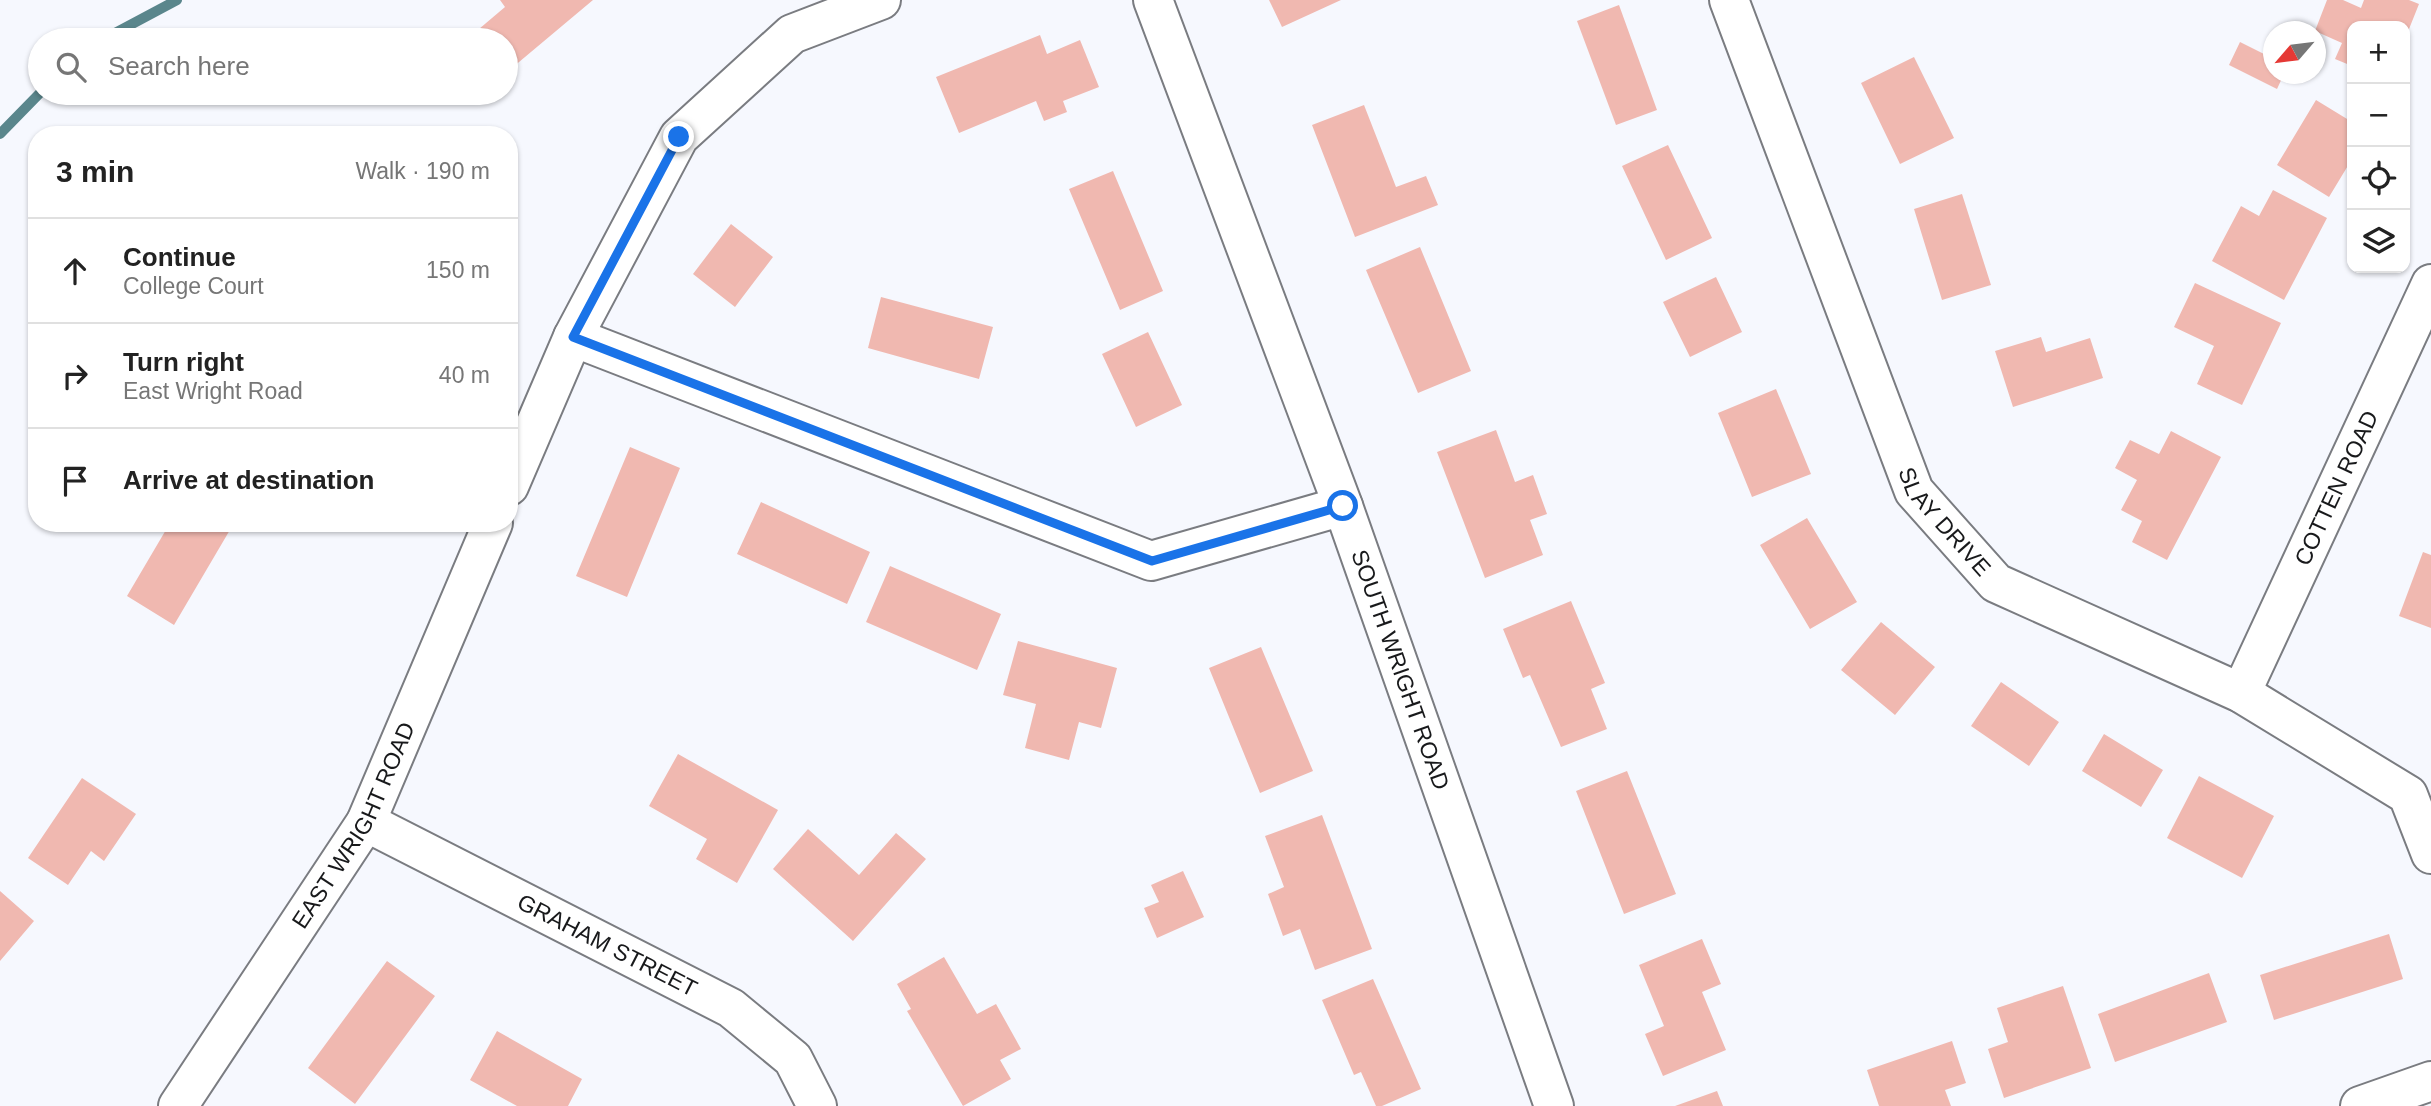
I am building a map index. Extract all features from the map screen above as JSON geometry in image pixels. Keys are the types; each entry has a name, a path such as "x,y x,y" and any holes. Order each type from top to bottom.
{"street":[{"path":"518,465 573,337 679,137 792,34 881,0"},
{"name":"SOUTH WRIGHT ROAD","path":"1153,0 1343,506 1554,1106"},
{"name":"SLAY DRIVE","path":"1729,0 1914,491 1996,583 2241,693 2408,795 2431,854"},
{"name":"COTTEN ROAD","path":"2241,693 2431,284"},
{"path":"573,337 1152,561 1343,506"},
{"name":"EAST WRIGHT ROAD","path":"178,1106 366,822 490,532"},
{"name":"GRAHAM STREET","path":"366,822 731,1008 793,1059 817,1106"},
{"path":"2360,1106 2431,1081"}],"building":[{"path":"500,0 593,0 518,63 518,28 480,28 505,7"},
{"path":"1269,0 1341,0 1282,27"},
{"path":"2327,0 2343,0 2361,8 2364,0 2409,0 2419,4 2410,26 2410,21 2347,21 2347,64 2335,59 2342,43 2326,36 2326,21 2319,21"},
{"path":"1619,5 1657,110 1616,125 1577,21"},
{"path":"1040,35 1047,54 1080,40 1099,87 1063,101 1067,112 1044,121 1036,101 959,133 936,77"},
{"path":"2240,42 2263,54 2263,82 2229,65"},
{"path":"1914,57 1954,138 1900,164 1861,83"},
{"path":"2267,84 2279,84 2277,89"},
{"path":"2316,100 2347,119 2347,167 2329,197 2277,165"},
{"path":"1364,105 1396,187 1426,176 1438,205 1355,237 1312,125"},
{"path":"1668,145 1712,238 1666,260 1622,166"},
{"path":"1113,171 1163,291 1120,310 1069,189"},
{"path":"2273,190 2327,218 2284,300 2212,261 2241,206 2259,216"},
{"path":"1962,194 1991,285 1942,300 1914,209"},
{"path":"731,224 773,257 735,307 693,274"},
{"path":"1420,247 1471,371 1418,393 1366,270"},
{"path":"1716,277 1742,332 1690,357 1663,302"},
{"path":"2195,283 2281,323 2242,405 2197,384 2214,346 2174,327"},
{"path":"881,297 993,327 979,379 868,348"},
{"path":"1148,332 1182,405 1136,427 1102,354"},
{"path":"2041,337 2046,352 2090,338 2103,378 2013,407 1995,351"},
{"path":"1776,389 1811,474 1752,497 1718,413"},
{"path":"1496,430 1515,482 1533,475 1547,514 1530,520 1543,555 1485,578 1437,452"},
{"path":"2171,431 2221,457 2167,560 2132,542 2142,521 2121,510 2137,480 2115,468 2130,440 2159,454"},
{"path":"630,447 680,468 627,597 576,576"},
{"path":"761,502 870,552 847,604 737,554"},
{"path":"1807,518 1857,602 1810,629 1760,545"},
{"path":"165,532 229,532 174,625 127,596"},
{"path":"2423,552 2431,555 2431,628 2399,616"},
{"path":"890,566 1001,614 977,670 866,622"},
{"path":"1571,601 1605,683 1591,689 1607,729 1561,747 1530,675 1523,678 1503,629"},
{"path":"1881,622 1935,667 1895,715 1841,670"},
{"path":"1018,641 1117,668 1101,728 1079,722 1069,760 1025,748 1036,704 1003,695"},
{"path":"1261,647 1313,771 1260,793 1209,668"},
{"path":"2001,682 2059,722 2029,766 1971,726"},
{"path":"2104,734 2163,770 2141,807 2082,771"},
{"path":"678,754 778,810 737,883 696,859 707,839 649,806"},
{"path":"1627,771 1676,894 1624,914 1576,791"},
{"path":"2199,776 2274,816 2242,878 2167,838"},
{"path":"82,778 136,814 104,861 91,851 68,885 28,858"},
{"path":"1322,815 1372,949 1315,970 1300,929 1283,936 1268,894 1284,887 1265,836"},
{"path":"808,829 859,875 896,833 926,859 853,941 773,869"},
{"path":"1183,871 1204,917 1157,938 1144,908 1159,902 1151,885"},
{"path":"0,891 34,921 0,961"},
{"path":"2389,934 2403,979 2274,1020 2260,975"},
{"path":"1702,939 1721,984 1702,992 1726,1050 1663,1076 1645,1034 1664,1026 1639,965"},
{"path":"944,957 977,1014 996,1004 1021,1049 1000,1060 1011,1079 963,1106 907,1011 911,1009 897,984"},
{"path":"387,961 435,996 355,1104 308,1068"},
{"path":"2209,973 2227,1022 2115,1062 2098,1014"},
{"path":"1373,979 1421,1089 1382,1106 1376,1106 1361,1072 1354,1075 1322,1000"},
{"path":"2063,986 2091,1068 2004,1098 1988,1049 2008,1042 1997,1008"},
{"path":"497,1031 582,1079 568,1106 517,1106 470,1080"},
{"path":"1952,1041 1966,1083 1945,1090 1951,1106 1879,1106 1867,1070"},
{"path":"1717,1091 1723,1106 1675,1106"}],"waterway":[{"path":"124,28 177,0"},
{"path":"0,134 28,105"}],"route":[{"path":"679,137 573,337 1152,561 1343,506"}]}
